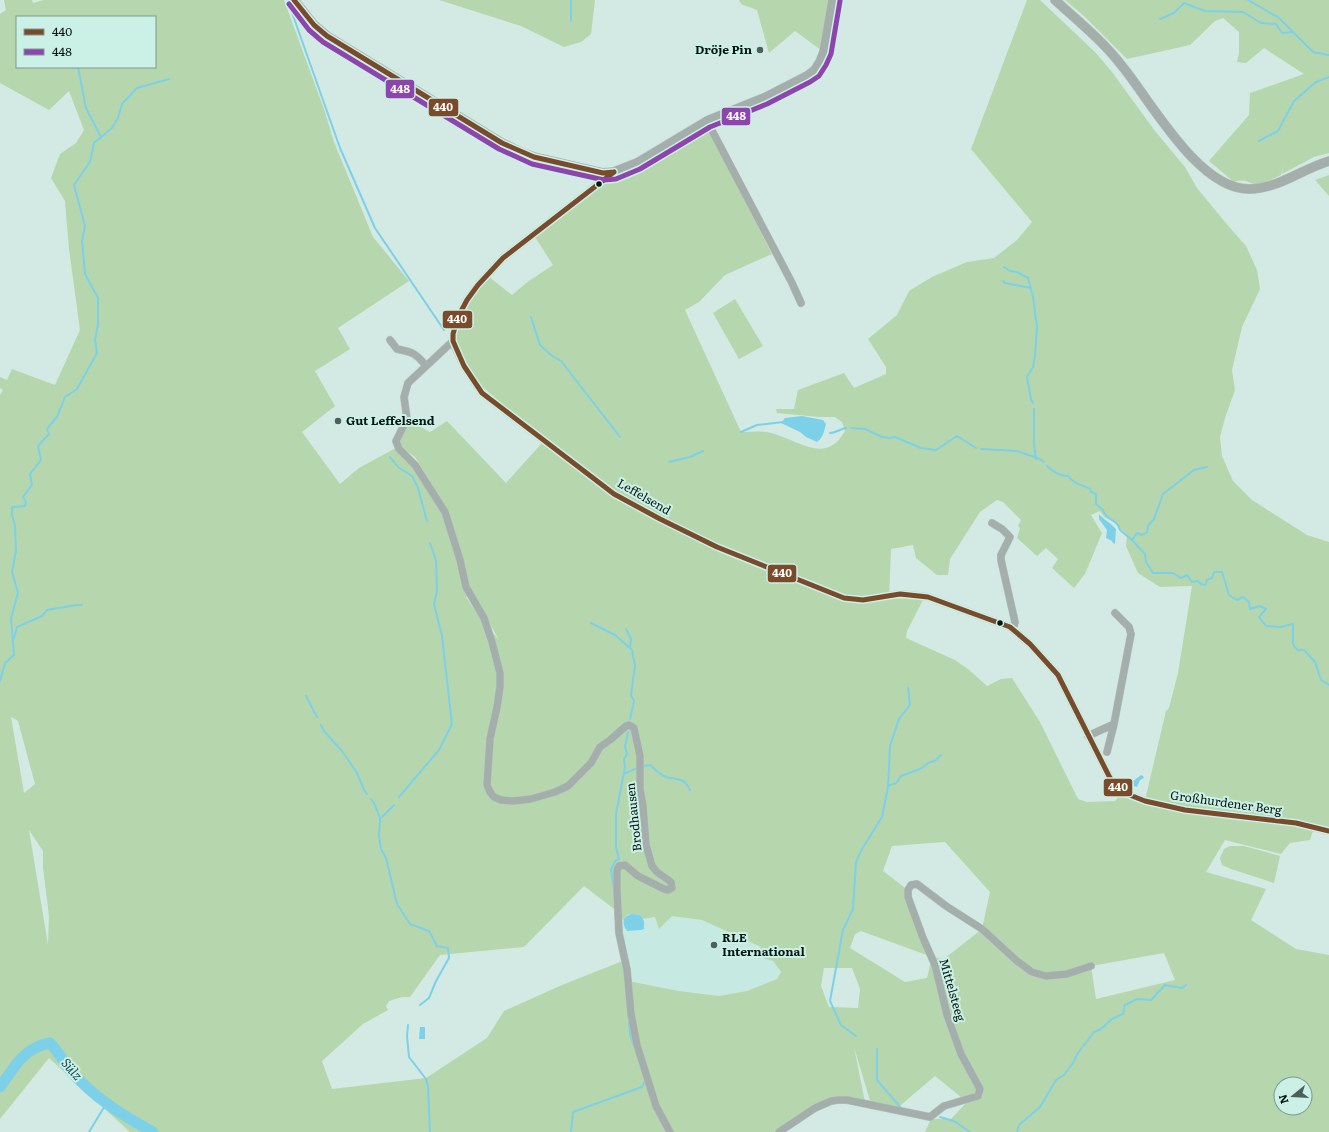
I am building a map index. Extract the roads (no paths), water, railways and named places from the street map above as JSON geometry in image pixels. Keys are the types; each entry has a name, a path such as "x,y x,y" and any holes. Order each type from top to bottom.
{"street":[{"path":"294,0 314,25 327,36 502,143 534,157 603,173 614,172 637,163 707,121 764,98 807,76 815,70 824,52 833,0"},
{"path":"1055,0 1109,51 1179,142 1202,166 1220,180 1234,187 1248,189 1263,188 1280,182 1301,171 1329,161"},
{"path":"707,121 801,303"},
{"path":"390,340 397,349 412,352 417,355 426,366 453,341 454,329 458,317 478,285 494,266 614,172"},
{"name":"Leffelsend","path":"453,341 462,362 482,393 614,494 660,519 737,556 839,596 854,600 900,594 928,597 993,620 1013,629 1030,644 1058,675 1110,778 1122,792"},
{"name":"Brodhausen","path":"426,366 408,383 404,397 407,419 396,441 399,449 415,465 445,512 460,560 466,587 484,618 492,642 500,673 500,687 490,739 486,785 490,792 494,797 501,800 513,801 531,799 555,792 568,786 591,763 600,746 610,740 626,726 629,725 634,728 640,756 640,790 643,806 646,845 652,866 657,872 671,882 672,888 668,890 664,889 638,876 625,865 619,866 617,870 619,926 627,970 631,1014 637,1045 656,1106 670,1132"},
{"path":"992,523 1010,536 1001,555 1001,560 1015,622 1013,629"},
{"path":"1107,752 1114,724 1131,634 1129,627 1115,612"},
{"path":"1088,736 1114,724"},
{"name":"Großhurdener Berg","path":"1122,792 1145,801 1185,810 1296,823 1329,831"},
{"name":"Mittelsteeg","path":"779,1132 815,1108 831,1101 847,1100 930,1117 944,1106 976,1097 980,1093 980,1089 961,1054 947,1015 935,965 908,897 908,890 911,885 917,884 946,906 982,929 1016,961 1032,972 1046,976 1067,974 1091,966"}],"water":[{"path":"802,416 823,420 826,424 822,436 817,442 781,423 785,418"},
{"path":"1099,514 1116,529 1115,544 1106,538 1107,530 1099,519"},
{"path":"1141,775 1144,778 1140,780 1137,787 1134,786 1132,782"},
{"path":"633,914 640,915 644,921 644,929 627,931 624,925 624,920 627,916"},
{"path":"420,1027 425,1027 425,1039 419,1039"}],"waterway":[{"path":"571,0 571,21"},
{"path":"1248,0 1279,18 1313,52 1329,55"},
{"path":"1160,19 1174,13 1184,3 1205,11 1243,12 1261,23 1276,24 1282,33 1293,32"},
{"path":"290,7 340,148 375,228 444,330"},
{"path":"78,68 86,108 101,137"},
{"path":"1259,141 1278,131 1294,101 1316,82 1329,77"},
{"path":"0,681 5,663 14,655 11,618 18,593 12,572 16,551 15,526 12,515 12,507 25,506 26,502 23,497 32,485 30,474 41,460 38,446 49,434 47,429 57,417 65,397 77,389 97,353 95,340 98,324 98,298 85,274 82,241 85,226 74,185 90,162 94,143 112,128 118,118 122,104 137,88 169,79"},
{"path":"1004,267 1028,278 1033,297 1037,327 1035,356 1033,367 1027,377 1033,403"},
{"path":"1003,281 1005,283 1031,288"},
{"path":"531,317 540,345 551,355 561,361 620,437"},
{"path":"1034,409 1034,445 1036,459"},
{"path":"741,432 757,425 783,422"},
{"path":"830,433 846,428"},
{"path":"851,428 865,429 882,437 895,437 921,448 936,450 957,436 976,448"},
{"path":"981,449 1017,451 1040,459 1044,462"},
{"path":"669,462 690,457 703,451"},
{"path":"390,457 398,467 412,476 418,488 427,521"},
{"path":"1047,466 1062,476 1068,476 1073,481 1090,489 1091,492 1096,494 1096,504 1145,554 1146,562 1153,573 1173,573 1181,578 1187,575 1192,582 1198,581 1205,585 1207,580 1212,578 1214,572 1222,572 1229,595 1237,600 1243,597 1249,602 1250,609 1260,606 1266,609 1259,617 1266,626 1280,627 1293,624 1293,644 1297,650 1304,650 1315,662 1321,680 1329,685"},
{"path":"1132,540 1137,533 1142,535 1147,532 1148,526 1154,519 1163,494 1194,470 1207,467"},
{"path":"399,797 439,750 452,724 442,636 434,604 437,591 436,560 430,543"},
{"path":"14,638 17,627 42,616 47,610 82,605"},
{"path":"591,623 615,635 632,650 635,666 631,695 634,701 630,719"},
{"path":"626,629 631,639 630,648"},
{"path":"856,1036 841,1025 830,1001 843,930 853,909 856,862 862,849 882,817 888,787 890,746 899,719 910,705 908,688"},
{"path":"306,696 317,717"},
{"path":"321,725 357,773 367,794"},
{"path":"614,888 611,870 615,861 619,859 616,847 616,814 625,767 624,759 627,754 625,747 628,732"},
{"path":"888,786 896,783 901,776 920,769 930,762 935,761 941,755"},
{"path":"644,766 650,765 666,777 683,781 690,790"},
{"path":"624,774 637,768"},
{"path":"371,799 380,818"},
{"path":"394,805 380,819 379,836 381,849 386,858 397,904 410,924 429,931 437,946 448,948 449,958 436,981 429,998 420,1005"},
{"path":"1017,1132 1019,1125 1040,1107 1056,1080 1064,1075 1094,1032 1101,1029 1112,1019 1123,1014 1125,1005 1137,999 1151,1000 1165,985 1182,988 1186,985"},
{"path":"629,1023 633,1044"},
{"path":"408,1025 407,1036 409,1057 426,1079 428,1087 430,1132"},
{"name":"Sülz","path":"0,1087 20,1059 33,1049 50,1043 70,1070 88,1089 119,1112 153,1132"},
{"path":"877,1049 877,1080 901,1108"},
{"path":"571,1132 573,1112 642,1087 645,1081"},
{"path":"89,1132 106,1104"},
{"path":"940,1117 954,1121 970,1132"}],"place":[{"name":"Dröje Pin","path":"760,50"},
{"name":"Gut Leffelsend","path":"338,421"},
{"name":"RLE International","path":"714,945"}]}
